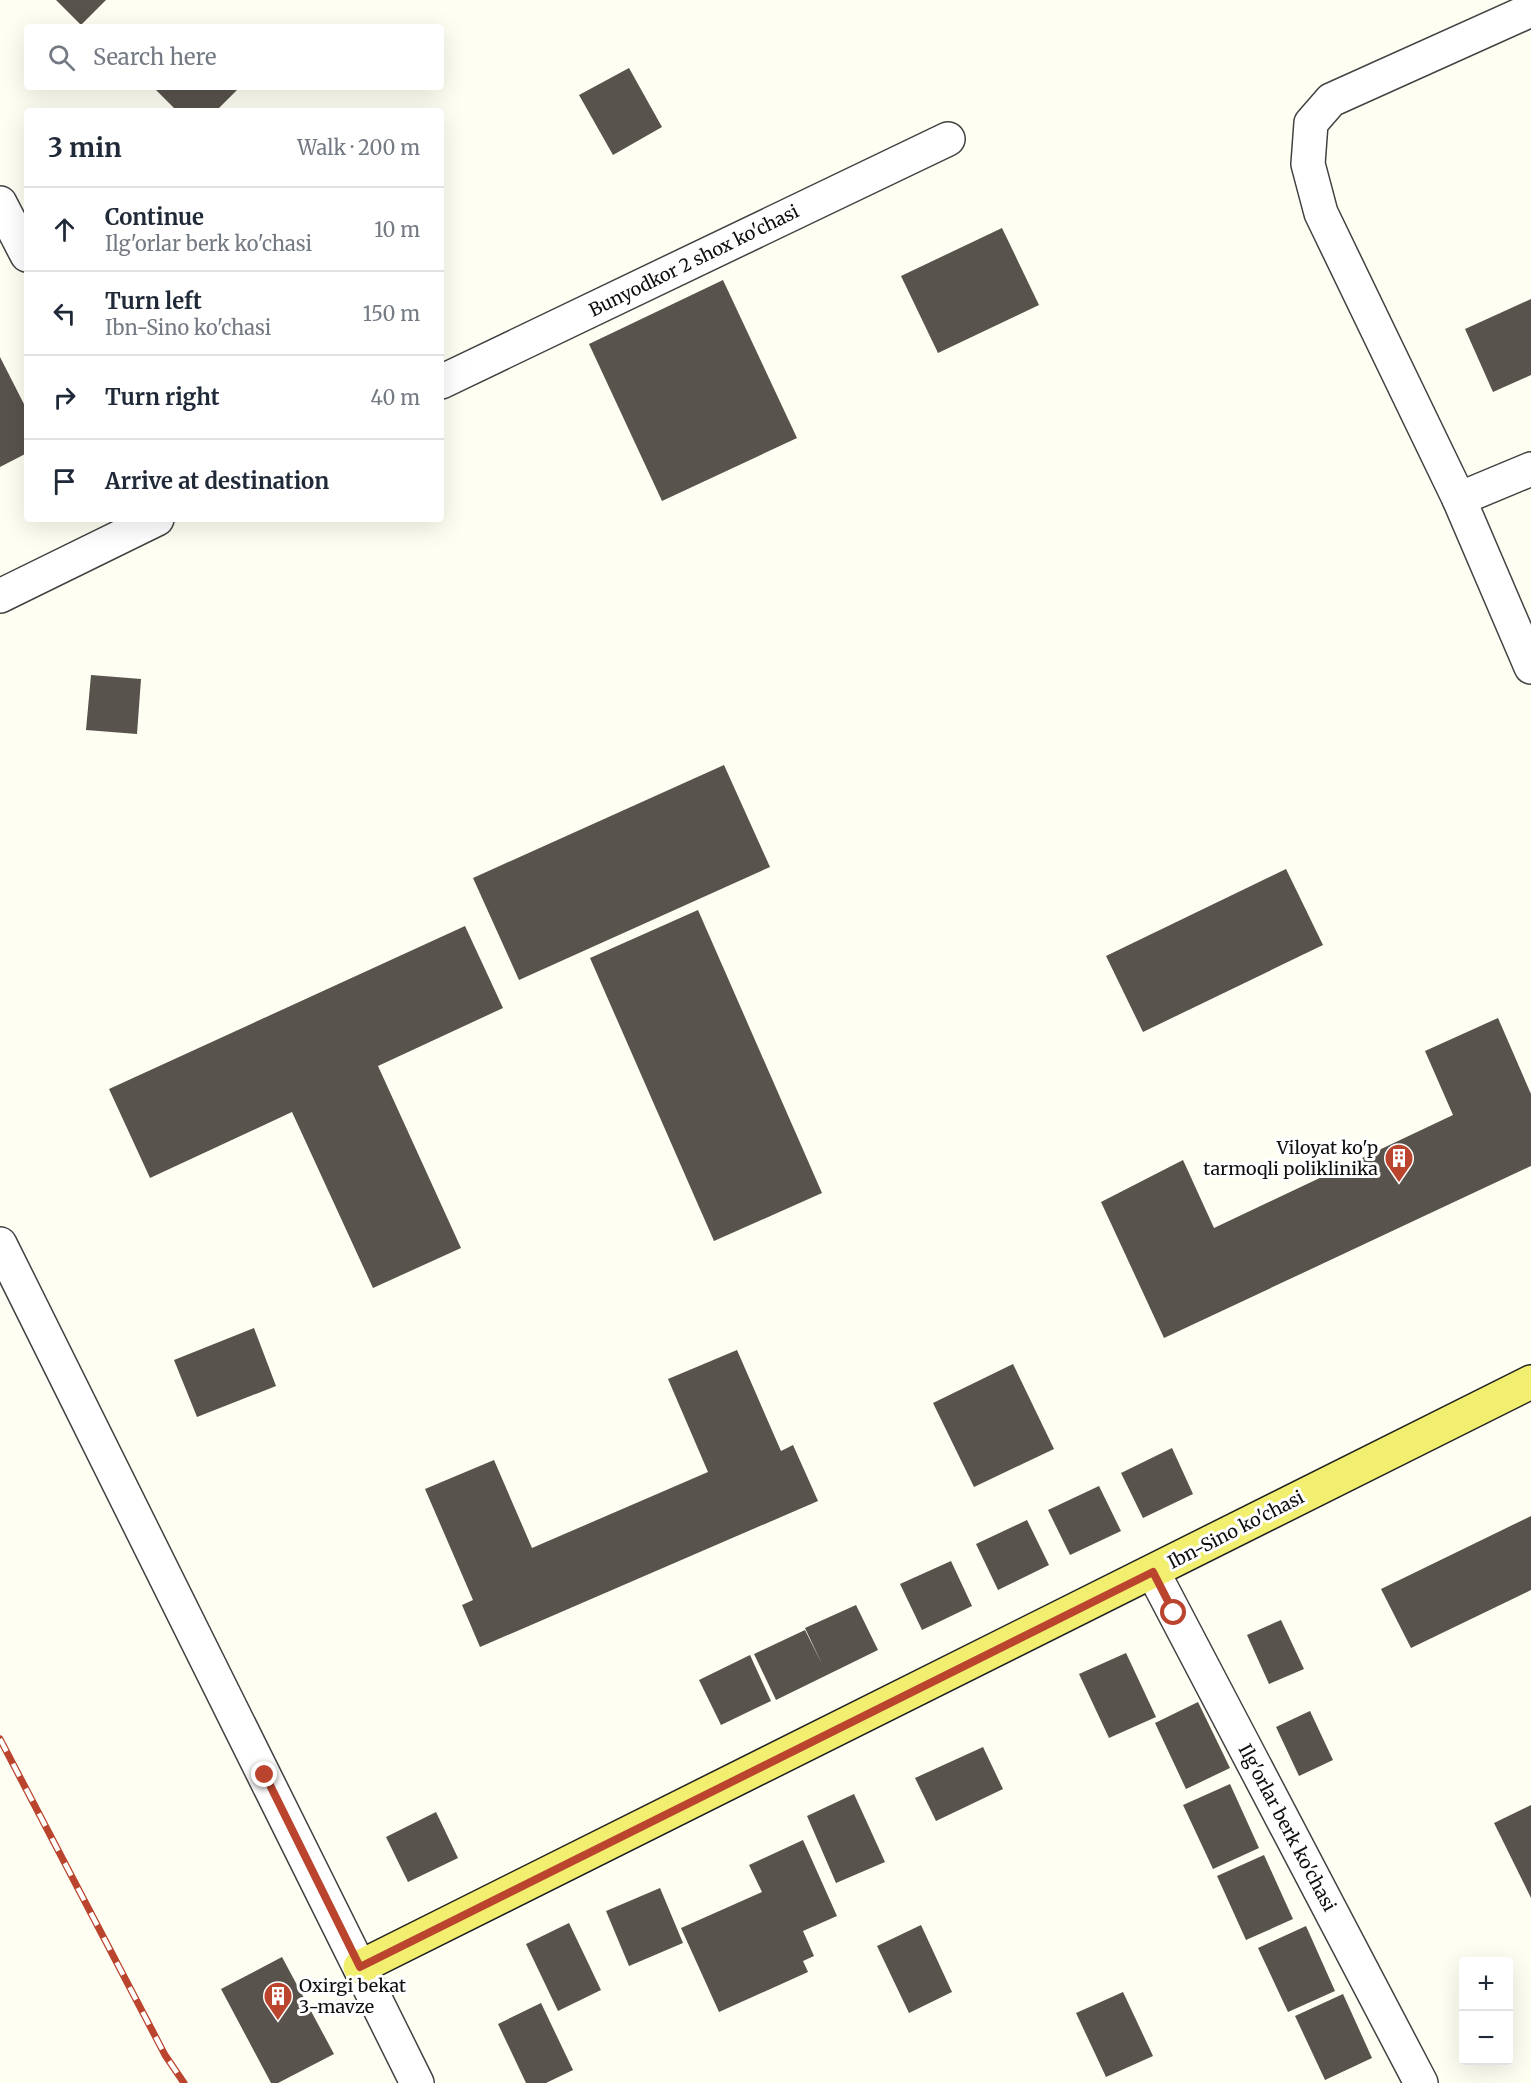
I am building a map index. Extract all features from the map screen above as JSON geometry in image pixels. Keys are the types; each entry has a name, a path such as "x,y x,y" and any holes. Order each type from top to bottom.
{"main road":[{"name":"Ibn-Sino ko'chasi","path":"360,1967 1531,1382"}],"street":[{"path":"1531,10 1331,100 1311,123 1308,164 1321,213 1459,499 1531,667"},
{"name":"Bunyodkor 2 shox ko'chasi","path":"444,381 948,139"},
{"path":"0,203 24,249"},
{"path":"1459,499 1531,469"},
{"path":"0,596 151,522"},
{"path":"0,1244 417,2083"},
{"name":"Ilg'orlar berk ko'chasi","path":"1153,1572 1421,2083"}],"building":[{"path":"56,0 106,0 82,24"},
{"path":"629,68 662,127 613,155 579,95"},
{"path":"156,90 237,90 219,108 174,108"},
{"path":"1002,228 1039,305 938,353 901,276"},
{"path":"723,280 797,438 662,501 589,344"},
{"path":"1531,299 1531,375 1493,392 1465,329"},
{"path":"0,357 24,404 24,455 0,467"},
{"path":"91,675 141,679 137,734 86,730"},
{"path":"724,765 770,867 519,980 473,878"},
{"path":"1286,869 1323,945 1143,1032 1106,956"},
{"path":"698,910 822,1193 714,1241 590,958"},
{"path":"465,926 503,1008 378,1066 461,1248 373,1288 292,1112 150,1178 109,1089"},
{"name":"Viloyat ko'p tarmoqli poliklinika","path":"1498,1018 1531,1094 1531,1166 1164,1338 1101,1202 1183,1160 1214,1228 1453,1115 1425,1051"},
{"path":"254,1328 276,1386 197,1417 174,1360"},
{"path":"737,1350 781,1451 793,1445 818,1501 480,1647 462,1605 473,1600 425,1489 494,1460 532,1548 708,1472 668,1379"},
{"path":"1013,1364 1054,1449 974,1487 933,1403"},
{"path":"1172,1448 1193,1494 1143,1518 1121,1473"},
{"path":"1099,1486 1121,1531 1070,1555 1048,1510"},
{"path":"1531,1516 1531,1590 1411,1648 1381,1589"},
{"path":"1027,1520 1049,1565 998,1590 976,1544"},
{"path":"951,1561 972,1606 922,1630 900,1584"},
{"path":"856,1605 878,1650 776,1700 754,1654 805,1630 822,1664 805,1628"},
{"path":"1281,1620 1304,1669 1269,1684 1247,1635"},
{"path":"1126,1653 1156,1717 1109,1738 1079,1674"},
{"path":"750,1655 771,1701 721,1725 699,1680"},
{"path":"1198,1702 1230,1768 1186,1789 1155,1723"},
{"path":"1310,1711 1333,1760 1299,1776 1276,1727"},
{"path":"983,1747 1003,1789 936,1821 915,1778"},
{"path":"1230,1784 1259,1848 1213,1869 1183,1805"},
{"path":"854,1794 885,1862 836,1883 807,1816"},
{"path":"1531,1805 1531,1898 1494,1823"},
{"path":"436,1812 458,1858 408,1882 386,1837"},
{"path":"803,1840 837,1916 803,1931 814,1956 803,1961 808,1972 719,2012 681,1928 762,1892 749,1865"},
{"path":"1264,1855 1293,1919 1246,1940 1217,1876"},
{"path":"660,1888 683,1943 629,1966 606,1911"},
{"path":"569,1923 601,1990 558,2011 526,1944"},
{"path":"921,1925 952,1992 909,2013 877,1946"},
{"path":"1306,1926 1335,1991 1288,2012 1258,1948"},
{"name":"Oxirgi bekat 3-mavze","path":"282,1957 334,2054 278,2083 271,2083 221,1989"},
{"path":"1123,1992 1153,2056 1106,2077 1076,2013"},
{"path":"1343,1994 1372,2058 1325,2080 1295,2016"},
{"path":"541,2003 573,2070 546,2083 526,2083 498,2024"}],"railway":[{"path":"0,1739 165,2055 184,2083"}],"place":[{"name":"Viloyat ko'p tarmoqli poliklinika","path":"1399,1184"},
{"name":"Oxirgi bekat 3-mavze","path":"278,2022"}],"route":[{"path":"265,1775 360,1967 1153,1572 1174,1613"}]}
